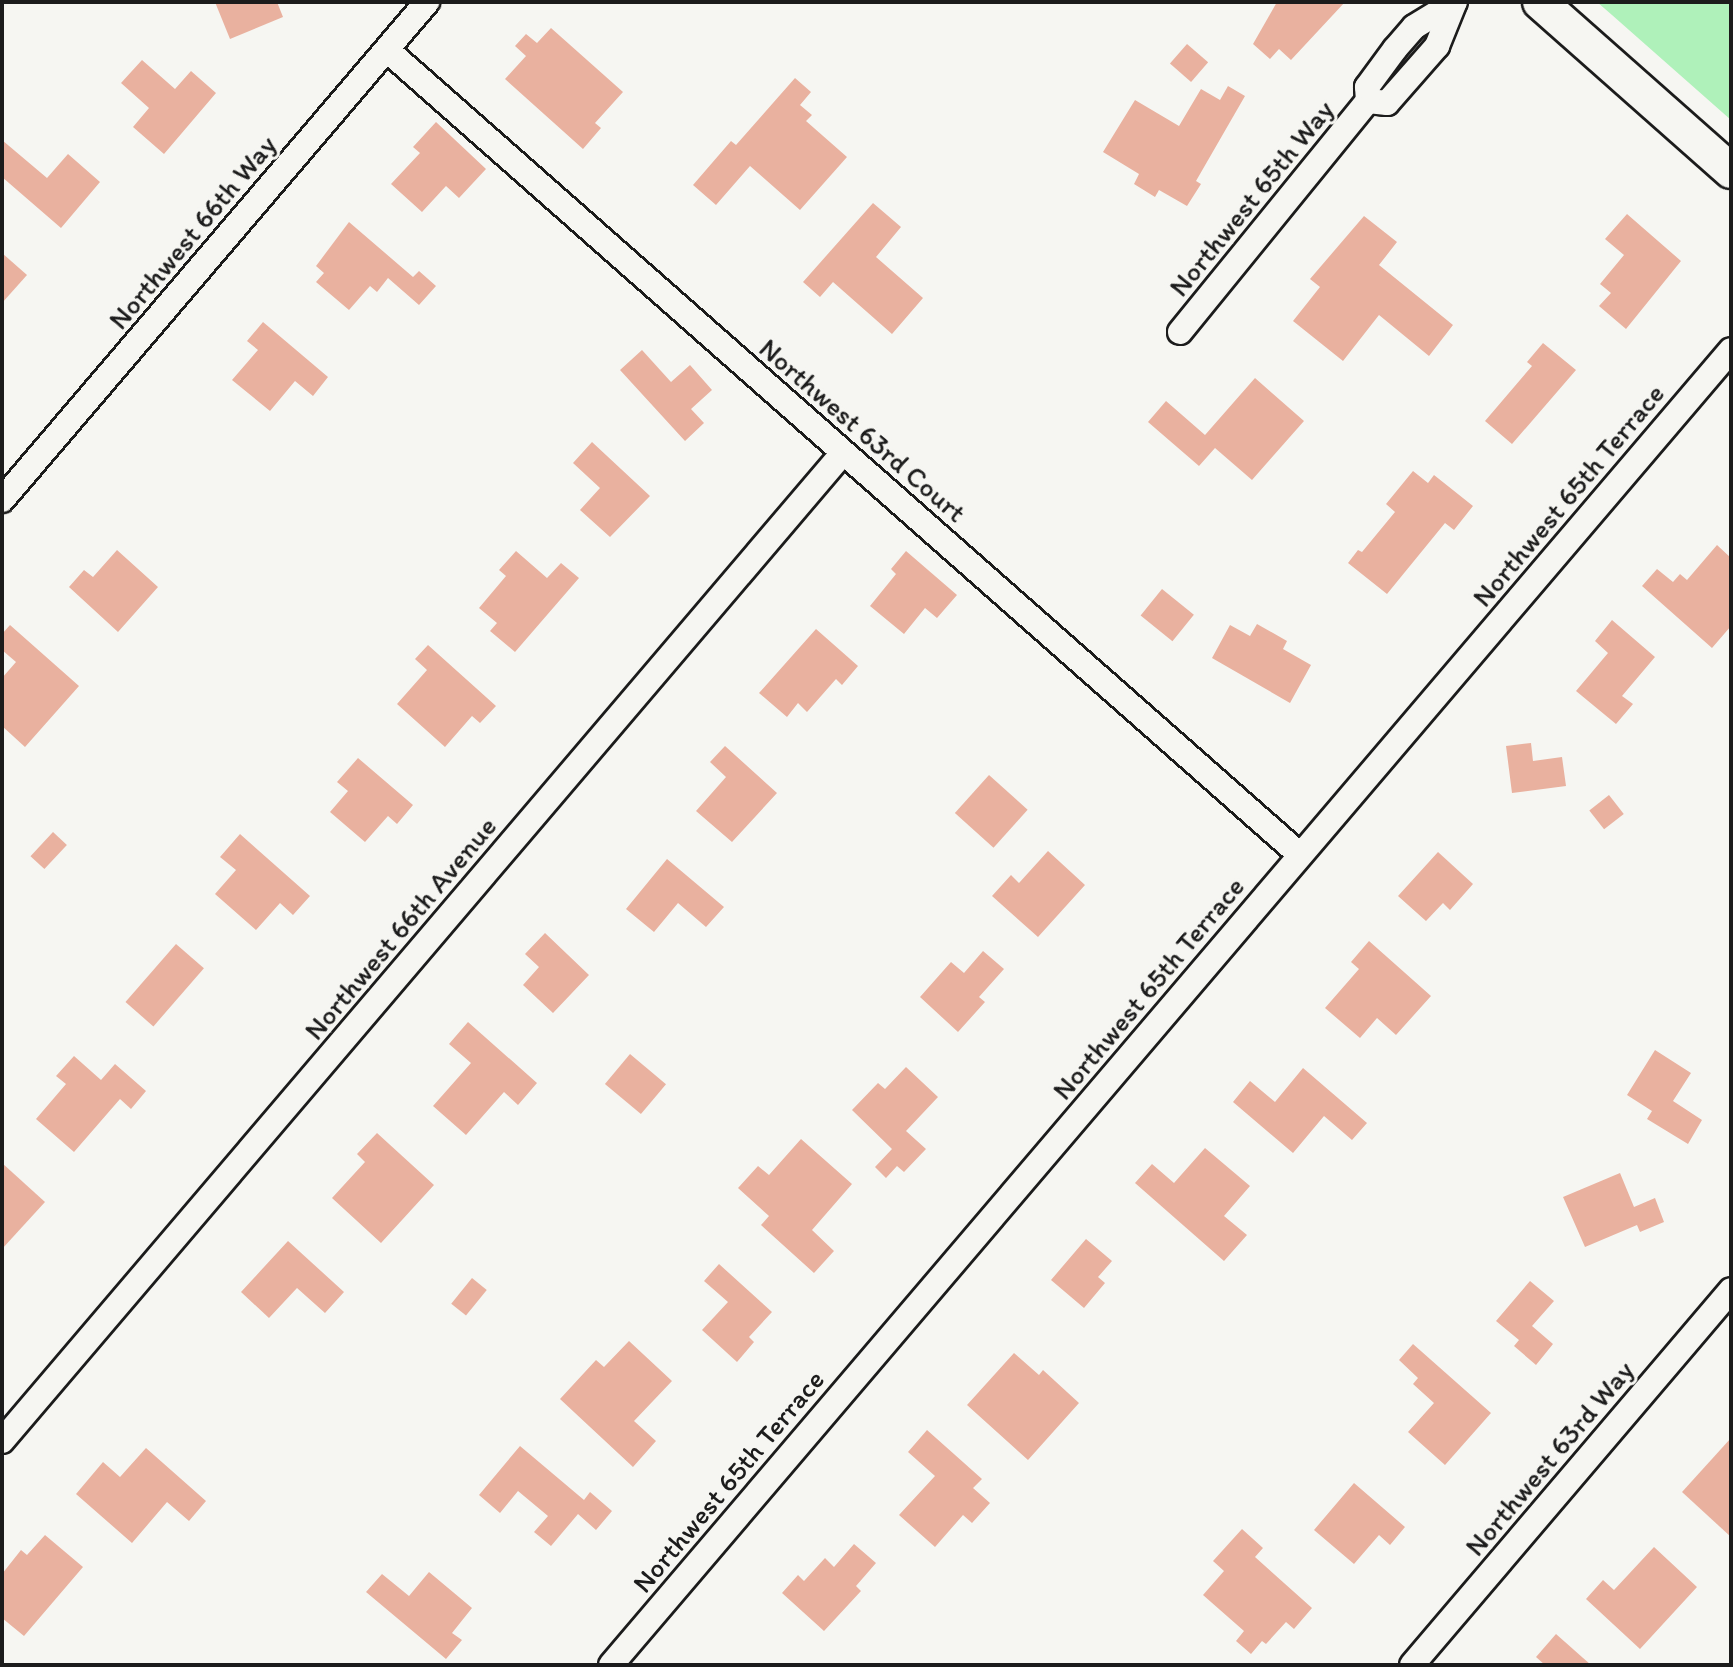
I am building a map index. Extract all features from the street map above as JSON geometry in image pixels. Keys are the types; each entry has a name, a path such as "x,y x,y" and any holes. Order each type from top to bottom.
{"street":[{"name":"Northwest 66th Way","path":"2,500 427,2"},
{"path":"1540,2 1731,171"},
{"name":"Northwest 65th Way","path":"1180,332 1368,101 1367,87 1414,27 1454,3"},
{"name":"Northwest 63rd Court","path":"387,50 1300,855"},
{"name":"Northwest 65th Terrace","path":"611,1665 1731,350"},
{"name":"Northwest 66th Avenue","path":"2,1441 843,453"},
{"name":"Northwest 63rd Way","path":"1412,1665 1731,1290"}],"green space":[{"path":"1597,2 1731,2 1731,120 1612,15"}],"building":[{"path":"215,2 277,2 283,17 230,39"},
{"path":"1277,2 1345,2 1291,60 1279,49 1270,59 1253,44"},
{"path":"551,28 623,92 595,123 601,128 583,149 505,79 526,56 515,46 526,34 537,43"},
{"path":"1187,44 1208,62 1191,82 1170,64"},
{"path":"142,60 175,89 191,71 216,93 164,154 133,127 149,108 121,83"},
{"path":"795,78 811,92 800,105 812,115 806,121 847,157 800,210 750,166 716,205 693,185 731,141 736,145"},
{"path":"1228,86 1245,96 1196,181 1201,184 1187,206 1159,190 1155,197 1134,184 1139,174 1103,152 1135,100 1179,126 1201,89 1220,100"},
{"path":"436,122 486,169 459,198 446,186 422,212 391,184 420,153 413,147"},
{"path":"2,140 47,178 68,154 100,182 61,228 2,177"},
{"path":"873,203 901,227 876,257 923,298 892,334 833,282 820,297 803,282"},
{"path":"1627,214 1681,261 1626,329 1599,306 1611,293 1600,284 1624,255 1605,239"},
{"path":"1364,216 1397,242 1379,265 1453,325 1429,356 1379,315 1343,361 1293,321 1320,287 1310,279"},
{"path":"349,222 413,277 419,271 436,286 419,305 388,278 377,292 370,286 349,310 316,282 324,273 316,266"},
{"path":"2,253 27,275 2,303"},
{"path":"263,322 328,377 313,396 295,381 270,411 232,380 258,350 247,341"},
{"path":"1543,343 1576,370 1512,444 1485,421 1532,366 1527,362"},
{"path":"642,350 671,382 690,365 712,390 691,409 704,423 685,441 620,370"},
{"path":"1255,378 1304,421 1252,480 1215,448 1199,466 1148,422 1166,401 1205,435"},
{"path":"592,442 650,496 610,537 580,510 600,488 573,463"},
{"path":"1413,471 1428,483 1434,475 1473,506 1454,530 1445,523 1387,594 1348,563 1358,550 1362,552 1395,512 1386,504"},
{"path":"1717,545 1731,558 1731,626 1712,648 1642,586 1657,569 1673,582 1680,574 1687,580"},
{"path":"117,550 158,587 118,632 69,587 84,570 93,577"},
{"path":"516,551 547,578 561,563 579,578 515,652 490,631 497,623 479,608 506,576 499,570"},
{"path":"906,551 957,595 937,618 925,608 904,634 870,606 896,574 891,569"},
{"path":"1162,589 1194,615 1172,641 1141,615"},
{"path":"1612,620 1655,657 1622,696 1633,704 1616,724 1576,691 1608,653 1595,641"},
{"path":"1257,624 1287,641 1283,649 1311,665 1290,703 1212,658 1230,625 1250,636"},
{"path":"10,625 79,686 25,747 2,726 2,678 16,662 2,650 2,634"},
{"path":"816,629 858,666 842,685 836,679 807,712 798,703 787,717 759,693"},
{"path":"428,645 496,706 480,723 472,716 445,747 397,704 427,670 415,659"},
{"path":"1531,743 1533,761 1562,757 1566,786 1512,793 1506,746"},
{"path":"725,746 777,793 732,842 696,811 726,777 710,762"},
{"path":"358,758 413,805 397,824 388,816 365,842 330,812 348,791 337,782"},
{"path":"989,775 1028,810 994,848 955,813"},
{"path":"1609,795 1624,814 1604,829 1589,810"},
{"path":"53,832 67,845 44,869 30,856"},
{"path":"240,834 310,896 293,915 280,903 256,930 215,894 236,870 220,857"},
{"path":"1048,851 1085,885 1038,937 992,896 1011,875 1019,883"},
{"path":"1438,852 1473,884 1450,910 1443,903 1426,921 1398,896"},
{"path":"667,859 724,907 706,927 678,903 654,932 626,909"},
{"path":"545,933 589,975 553,1013 523,985 539,967 525,954"},
{"path":"1369,941 1431,996 1396,1035 1377,1018 1360,1038 1325,1008 1359,969 1351,962"},
{"path":"176,944 204,968 153,1026 125,1002"},
{"path":"983,951 1004,969 979,997 985,1002 958,1032 920,997 951,962 964,973"},
{"path":"468,1022 537,1083 518,1105 504,1092 466,1135 433,1106 471,1063 449,1044"},
{"path":"1655,1050 1691,1073 1673,1101 1702,1120 1688,1144 1647,1119 1652,1111 1627,1095"},
{"path":"630,1054 666,1084 641,1114 605,1084"},
{"path":"74,1056 101,1080 115,1064 146,1091 131,1109 120,1099 74,1152 36,1119 66,1084 56,1076"},
{"path":"906,1067 938,1097 906,1131 926,1149 904,1172 897,1166 886,1178 875,1167 892,1149 852,1110 878,1083 885,1089"},
{"path":"1303,1068 1367,1123 1352,1140 1324,1116 1293,1153 1233,1102 1250,1081 1275,1102"},
{"path":"377,1133 434,1185 381,1243 332,1198 365,1162 357,1154"},
{"path":"801,1139 852,1184 812,1230 834,1251 814,1273 761,1225 769,1216 738,1188 758,1166 769,1175"},
{"path":"1205,1148 1250,1186 1224,1216 1247,1235 1224,1261 1135,1183 1152,1164 1174,1183"},
{"path":"2,1163 45,1202 2,1249"},
{"path":"1620,1173 1634,1207 1655,1198 1664,1222 1640,1232 1637,1225 1585,1247 1563,1197"},
{"path":"1086,1239 1112,1261 1098,1277 1105,1283 1084,1308 1051,1280"},
{"path":"288,1241 344,1292 325,1313 297,1288 269,1318 241,1292"},
{"path":"719,1264 772,1312 749,1337 754,1342 737,1362 702,1330 728,1302 704,1281"},
{"path":"472,1278 487,1290 466,1316 451,1304"},
{"path":"1530,1281 1554,1301 1532,1326 1553,1344 1536,1365 1514,1346 1519,1340 1496,1321"},
{"path":"629,1341 672,1381 634,1421 656,1441 633,1467 560,1399 596,1360 604,1367"},
{"path":"1413,1344 1491,1413 1445,1465 1408,1432 1434,1403 1413,1384 1418,1378 1399,1360"},
{"path":"1014,1353 1039,1375 1043,1370 1079,1403 1028,1460 967,1405"},
{"path":"927,1430 982,1479 973,1488 990,1503 972,1523 963,1515 935,1547 899,1515 935,1476 908,1452"},
{"path":"1731,1438 1731,1537 1682,1492"},
{"path":"520,1446 584,1500 590,1492 612,1511 596,1530 578,1514 551,1546 534,1532 548,1516 518,1491 500,1513 479,1495"},
{"path":"146,1448 206,1501 189,1521 167,1502 132,1543 76,1494 103,1462 120,1477"},
{"path":"1354,1483 1405,1527 1390,1545 1379,1535 1354,1564 1314,1530"},
{"path":"1242,1529 1263,1548 1255,1557 1312,1608 1294,1629 1286,1622 1266,1644 1262,1641 1251,1654 1236,1641 1244,1631 1203,1595 1224,1571 1213,1561"},
{"path":"45,1535 83,1567 24,1636 2,1618 2,1574 21,1550 27,1555"},
{"path":"854,1544 876,1563 856,1586 861,1591 824,1631 782,1593 798,1575 804,1581 825,1558 834,1567"},
{"path":"1654,1547 1697,1587 1640,1649 1586,1599 1603,1580 1614,1590"},
{"path":"429,1572 472,1608 452,1633 462,1640 446,1659 366,1592 382,1574 409,1596"},
{"path":"1556,1634 1591,1665 1545,1665 1536,1657"}]}
